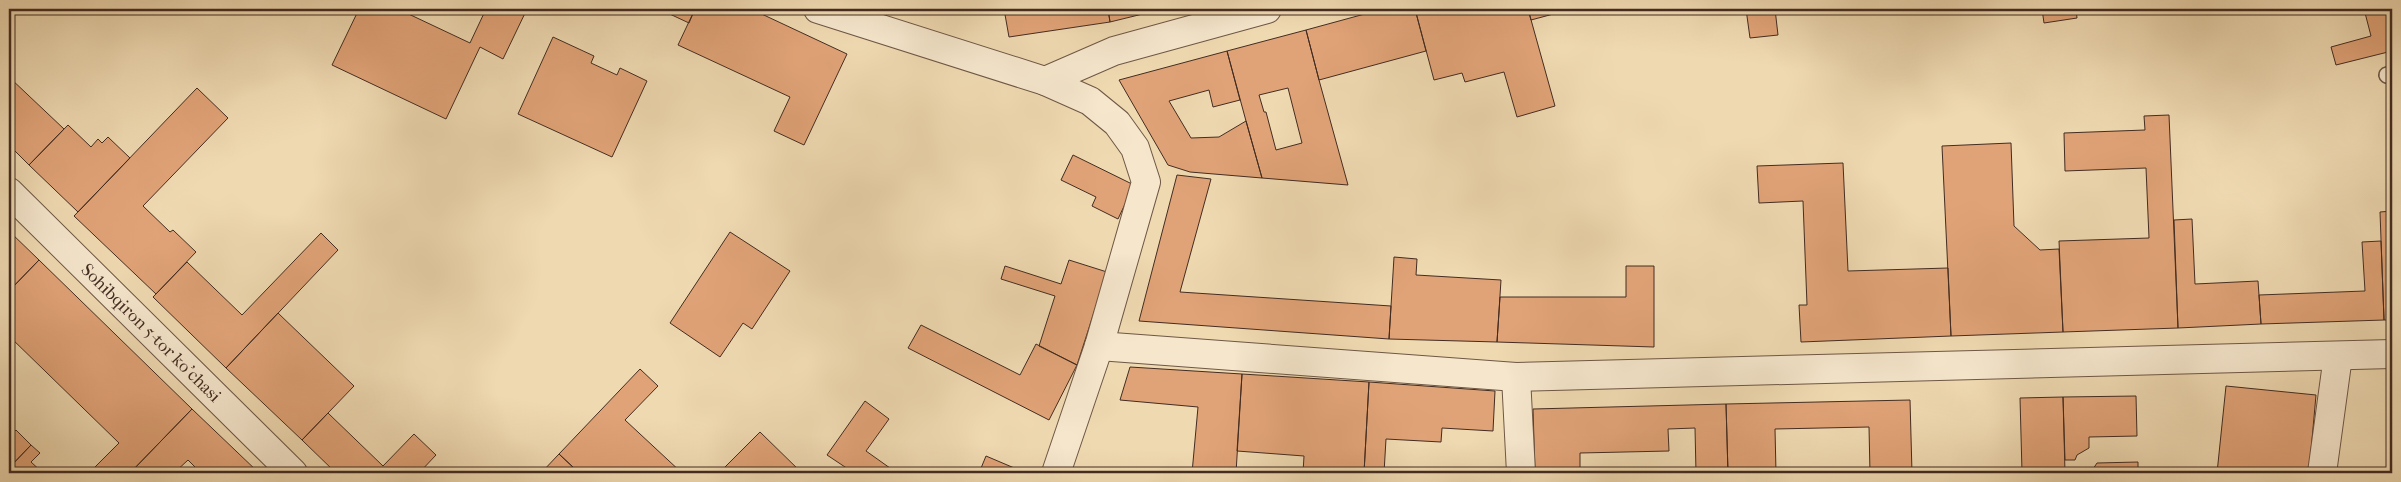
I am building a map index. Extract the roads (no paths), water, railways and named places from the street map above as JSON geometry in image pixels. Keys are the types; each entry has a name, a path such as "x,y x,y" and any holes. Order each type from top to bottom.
{"street":[{"path":"818,9 1045,81 1090,101 1117,124 1135,148 1146,182 1099,346 1056,473"},
{"path":"1045,81 1114,51 1267,9"},
{"name":"Sohibqiron 5-tor ko'chasi","path":"9,192 293,473"},
{"path":"1099,346 1516,377 2392,354"},
{"path":"2322,473 2338,356"},
{"path":"1516,377 1521,473"}]}
